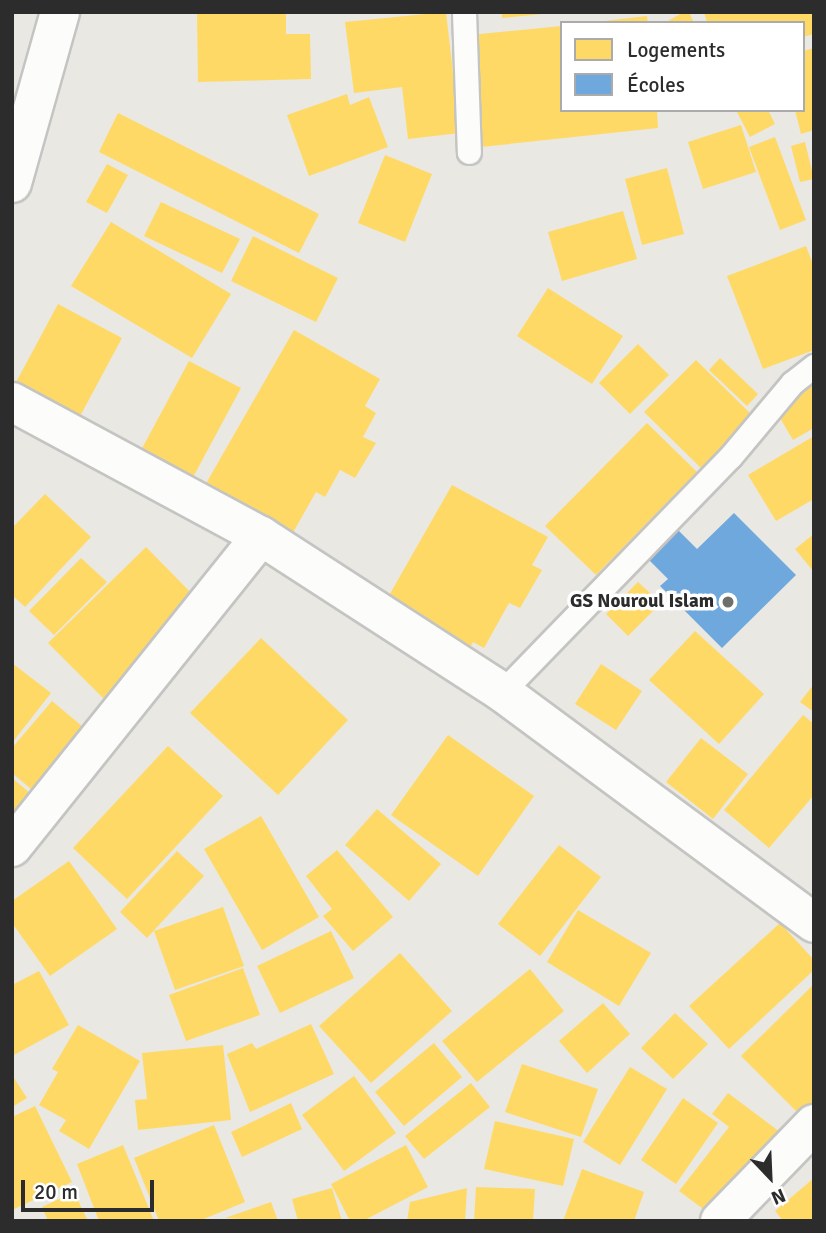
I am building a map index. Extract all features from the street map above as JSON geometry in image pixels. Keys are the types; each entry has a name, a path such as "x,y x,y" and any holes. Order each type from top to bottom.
{"street":[{"path":"12,183 19,133 60,12"},
{"path":"12,402 261,536 502,692 814,923"},
{"path":"12,847 261,536"},
{"path":"720,1221 814,1124"}],"lane":[{"path":"464,12 469,152"},
{"path":"502,692 730,457 792,383 814,366"}],"building: Logements":[{"path":"197,12 286,12 286,34 310,34 311,79 198,82"},
{"path":"446,12 460,133 408,139 402,87 354,93 345,22"},
{"path":"502,12 542,12 542,14 502,18"},
{"path":"689,12 693,21 668,21"},
{"path":"704,12 814,12 814,34 805,36 805,21 706,21"},
{"path":"647,16 648,21 604,21"},
{"path":"560,26 560,112 657,112 658,128 481,147 470,35"},
{"path":"814,48 814,130 801,134 796,112 805,112 805,50"},
{"path":"347,94 350,105 369,97 388,147 309,176 287,115"},
{"path":"737,112 769,112 775,124 750,137"},
{"path":"118,113 319,214 299,253 99,152"},
{"path":"741,125 756,172 703,189 688,142"},
{"path":"775,137 806,220 780,230 749,147"},
{"path":"805,142 814,179 800,182 791,146"},
{"path":"385,155 432,174 405,242 358,223"},
{"path":"107,164 128,175 107,213 86,202"},
{"path":"667,168 684,234 642,245 625,179"},
{"path":"161,202 240,239 222,273 144,236"},
{"path":"623,211 637,259 562,281 548,232"},
{"path":"111,222 231,294 192,358 71,286"},
{"path":"253,236 338,278 316,322 231,281"},
{"path":"806,246 814,267 814,350 763,369 727,276"},
{"path":"548,288 623,336 592,384 517,336"},
{"path":"58,304 122,338 78,420 14,386"},
{"path":"294,330 380,379 365,406 376,413 363,437 376,443 355,478 340,470 325,497 316,492 291,536 204,487"},
{"path":"638,344 669,375 630,414 599,383"},
{"path":"720,358 758,394 747,406 709,370"},
{"path":"696,360 756,419 704,471 644,412"},
{"path":"189,361 241,388 191,481 139,454"},
{"path":"814,385 814,428 793,440 774,408"},
{"path":"647,423 697,472 596,575 545,526"},
{"path":"814,436 814,499 776,521 748,475"},
{"path":"452,485 548,537 532,565 542,570 520,608 509,603 484,648 473,642 471,646 387,599"},
{"path":"45,494 91,537 25,607 12,595 12,528"},
{"path":"814,534 814,572 795,549"},
{"path":"146,547 203,605 106,701 48,643"},
{"path":"81,558 107,582 54,635 29,611"},
{"path":"638,582 661,603 628,636 606,614"},
{"path":"695,631 764,694 719,744 649,680"},
{"path":"261,638 348,720 278,795 190,713"},
{"path":"12,663 51,693 12,743"},
{"path":"601,664 642,691 616,730 575,704"},
{"path":"814,684 814,712 800,702"},
{"path":"52,701 95,737 43,799 12,773 12,748"},
{"path":"803,715 814,724 814,795 769,848 724,810"},
{"path":"448,735 534,796 478,876 391,815"},
{"path":"701,738 748,774 713,819 666,782"},
{"path":"168,746 223,796 127,899 73,848"},
{"path":"12,778 43,804 12,836"},
{"path":"377,809 441,864 409,901 345,845"},
{"path":"261,816 319,917 262,950 204,849"},
{"path":"559,845 601,877 540,956 498,924"},
{"path":"337,850 393,917 353,951 323,916 332,909 306,876"},
{"path":"177,851 204,876 147,938 120,912"},
{"path":"69,861 117,929 50,976 12,923 12,901"},
{"path":"223,907 244,966 175,990 154,931"},
{"path":"578,910 651,953 619,1006 547,962"},
{"path":"780,923 814,960 814,970 729,1049 689,1006"},
{"path":"331,931 354,978 280,1013 257,966"},
{"path":"400,953 452,1011 371,1083 319,1026"},
{"path":"243,968 260,1015 186,1041 169,995"},
{"path":"530,969 564,1011 477,1082 442,1041"},
{"path":"39,971 69,1025 12,1056 12,985"},
{"path":"814,984 814,1102 800,1115 741,1056"},
{"path":"603,1003 630,1034 587,1073 559,1041"},
{"path":"675,1013 708,1044 673,1079 641,1048"},
{"path":"311,1024 334,1074 250,1112 227,1054 252,1043 256,1049"},
{"path":"78,1025 140,1061 89,1149 59,1131 66,1120 39,1105 58,1072 52,1069"},
{"path":"434,1043 462,1077 404,1126 375,1092"},
{"path":"223,1045 231,1120 138,1130 135,1100 147,1099 142,1053"},
{"path":"522,1064 598,1089 581,1137 505,1112"},
{"path":"630,1067 667,1089 620,1165 583,1142"},
{"path":"12,1075 27,1098 12,1107"},
{"path":"354,1076 396,1133 344,1171 302,1115"},
{"path":"471,1083 490,1107 424,1159 405,1136"},
{"path":"728,1093 780,1132 714,1217 679,1191 729,1127 712,1114"},
{"path":"683,1098 718,1123 676,1184 641,1160"},
{"path":"291,1103 302,1129 242,1157 231,1132"},
{"path":"35,1106 72,1182 12,1210 12,1117"},
{"path":"495,1121 574,1139 563,1186 484,1169"},
{"path":"214,1125 245,1202 199,1221 159,1221 134,1158"},
{"path":"123,1145 154,1221 99,1221 77,1164"},
{"path":"406,1145 428,1187 363,1221 350,1221 331,1184"},
{"path":"582,1169 644,1192 634,1221 563,1221"},
{"path":"814,1178 814,1221 783,1221 775,1211"},
{"path":"476,1187 535,1189 533,1221 474,1221"},
{"path":"332,1188 342,1221 298,1221 292,1199"},
{"path":"467,1188 465,1221 407,1221 410,1202"},
{"path":"74,1192 88,1221 48,1221 42,1207"},
{"path":"271,1202 278,1221 225,1218"}],"building: Écoles":[{"path":"734,513 796,575 722,648 660,586 668,579 646,557 675,527 697,549"}],"place":[{"name":"GS Nouroul Islam","path":"728,602"}]}
